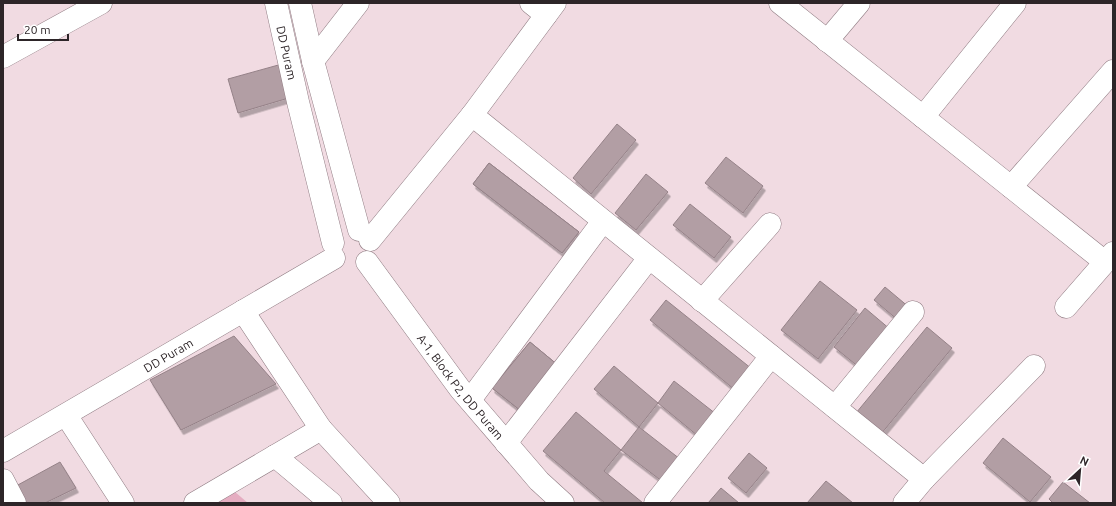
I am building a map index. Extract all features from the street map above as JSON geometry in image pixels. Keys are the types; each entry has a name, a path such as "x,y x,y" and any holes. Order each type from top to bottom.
{"street":[{"path":"3,57 101,3"},
{"name":"DD Puram","path":"3,451 243,311 333,250 276,3"},
{"name":"DD Puram","path":"300,3 313,61 364,235"},
{"path":"313,61 358,3"},
{"path":"780,3 1011,187 1109,258 1066,308"},
{"path":"827,41 859,3"},
{"path":"923,117 1015,3"},
{"path":"364,235 472,115 544,7"},
{"path":"1011,187 1113,71"},
{"path":"472,115 924,479"},
{"path":"470,400 603,220"},
{"path":"702,301 770,224"},
{"path":"350,229 364,235 372,248 371,256 367,262 361,267 353,269 346,268 339,264 333,250 337,236 343,231 350,229"},
{"path":"506,443 649,258"},
{"name":"A-1, Block P2, DD Puram","path":"367,262 460,389 539,481 563,503"},
{"path":"243,311 321,429 389,503"},
{"path":"834,407 913,312"},
{"path":"655,503 771,356"},
{"path":"904,503 924,479 1034,366"},
{"path":"66,415 123,503"},
{"path":"195,503 321,429"},
{"path":"275,456 331,503"},
{"path":"3,480 15,503"}],"shaded area":[{"path":"235,492 248,503 214,503"}],"building":[{"path":"282,64 292,97 238,113 228,79"},
{"path":"617,124 636,140 591,194 573,178"},
{"path":"726,157 763,186 743,213 705,183"},
{"path":"489,163 579,232 562,253 473,184"},
{"path":"489,163 579,232 562,253 473,184"},
{"path":"646,174 668,192 636,230 615,213"},
{"path":"690,204 731,237 714,258 673,225"},
{"path":"820,281 857,310 818,359 781,330"},
{"path":"885,287 910,308 899,321 874,300"},
{"path":"666,300 752,369 735,390 650,320"},
{"path":"865,308 891,330 860,368 834,347"},
{"path":"927,327 952,348 881,434 856,413"},
{"path":"234,336 276,384 181,430 150,380"},
{"path":"530,342 559,366 521,411 492,388"},
{"path":"530,342 559,366 521,411 492,388"},
{"path":"614,366 658,403 639,427 594,389"},
{"path":"674,381 716,414 698,436 658,403"},
{"path":"576,412 621,450 604,471 643,503 605,503 543,451"},
{"path":"639,427 680,459 663,482 621,450"},
{"path":"1003,438 1051,477 1030,502 983,463"},
{"path":"749,453 767,468 746,493 728,478"},
{"path":"60,462 76,488 45,503 24,503 16,486"},
{"path":"826,481 853,503 807,503"},
{"path":"1063,482 1090,503 1053,503 1049,499"},
{"path":"721,488 739,503 708,503"}]}
